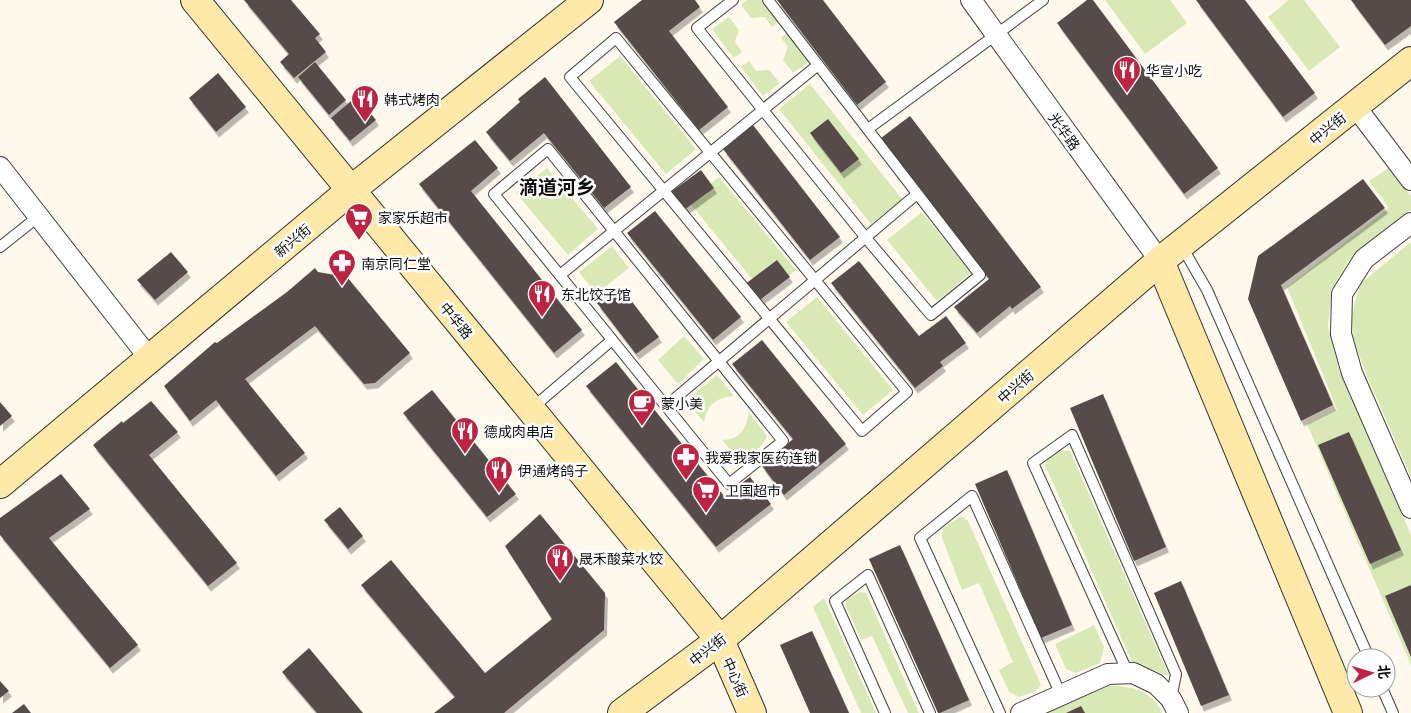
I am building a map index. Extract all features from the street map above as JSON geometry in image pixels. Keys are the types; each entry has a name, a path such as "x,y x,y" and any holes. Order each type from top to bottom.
{"street":[{"name":"中华路","path":"195,0 720,640"},
{"name":"新兴街","path":"0,484 351,190 589,0"},
{"name":"光华路","path":"971,0 996,35 1170,253"},
{"name":"中兴街","path":"622,713 720,640 1170,253 1411,61"},
{"path":"1355,106 1411,180"},
{"path":"0,167 150,359"},
{"path":"1411,223 1364,259 1342,294 1341,334 1352,373 1411,508"},
{"path":"1170,253 1348,713"},
{"name":"中心街","path":"720,640 752,713"},
{"path":"1021,713 1043,708 1061,695 1108,674 1134,674 1156,684 1174,706"}],"lane":[{"path":"733,0 697,28 866,238 931,315 980,275 768,0"},
{"path":"868,129 1044,0"},
{"path":"616,38 907,392 862,430 664,190 570,77 616,38"},
{"path":"560,275 818,65"},
{"path":"548,149 783,441 729,484 560,275 494,194 548,149"},
{"path":"666,406 917,194"},
{"path":"0,247 39,216"},
{"path":"1170,253 1207,290 1365,648"},
{"path":"531,409 612,340"},
{"path":"1128,674 1034,463 1072,435 1176,674 1174,706"},
{"path":"1000,713 920,538 972,496 1061,695"},
{"path":"885,713 835,601 868,575 930,713"},
{"path":"1386,698 1393,713"}],"green space":[{"path":"747,0 764,0 780,21 772,27 765,17 751,18 741,5"},
{"path":"1105,0 1170,0 1187,23 1145,54"},
{"path":"1289,0 1304,0 1340,47 1309,71 1268,17"},
{"path":"729,17 739,30 735,42 742,52 734,58 712,29"},
{"path":"788,32 810,61 793,73 783,60 788,47 781,38"},
{"path":"620,56 696,149 666,174 589,81"},
{"path":"749,61 756,71 769,70 780,83 763,96 741,67"},
{"path":"810,84 902,199 871,224 779,109"},
{"path":"1390,167 1411,196 1411,210 1348,261 1331,291 1328,327 1339,369 1411,535 1411,665 1307,424 1337,409 1287,287 1389,208 1369,181"},
{"path":"547,168 598,229 568,255 516,193"},
{"path":"719,177 796,270 765,295 689,202"},
{"path":"922,212 971,273 937,301 887,240"},
{"path":"1411,242 1411,477 1366,374 1353,338 1352,313 1360,284"},
{"path":"612,246 629,268 596,294 579,272"},
{"path":"817,297 893,390 863,415 786,322"},
{"path":"684,336 704,359 678,384 658,360"},
{"path":"717,375 734,396 723,398 714,403 705,416 704,422 686,401"},
{"path":"749,412 767,436 763,444 756,451 739,459 722,440 738,436 746,424"},
{"path":"1060,450 1070,451 1169,676 1132,662 1045,465 1049,457"},
{"path":"962,516 968,521 1041,685 1036,691 1019,697 1009,692 999,670 1013,662 979,583 962,590 942,538 943,528"},
{"path":"860,592 866,593 919,713 908,713 872,636 861,640 845,604 848,598"},
{"path":"824,598 876,713 861,713 813,607"},
{"path":"1094,625 1104,647 1100,663 1076,673 1066,669 1055,644"},
{"path":"1104,686 1122,686 1138,690 1152,699 1162,713 1047,713"}],"building":[{"path":"244,0 291,0 320,34 315,38 326,52 294,78 280,62 289,54"},
{"path":"642,0 695,0 700,7 669,31 728,107 699,130 614,22"},
{"path":"777,0 823,0 886,82 857,105"},
{"path":"1087,0 1093,0 1218,168 1184,194 1057,23"},
{"path":"1196,0 1245,0 1315,93 1283,117"},
{"path":"1351,0 1411,0 1411,26 1385,45"},
{"path":"315,62 346,100 329,115 298,77"},
{"path":"218,73 246,107 216,132 189,98"},
{"path":"545,77 631,187 604,208 544,133 510,161 486,132 520,102 518,99"},
{"path":"357,96 376,120 350,141 331,118"},
{"path":"910,116 1041,287 1012,309 1010,306 977,333 954,307 989,279 881,138"},
{"path":"828,119 859,159 841,173 810,133"},
{"path":"753,125 840,237 810,260 723,149"},
{"path":"475,140 498,168 471,191 582,330 554,353 419,184"},
{"path":"701,170 714,188 684,210 671,192"},
{"path":"1363,179 1385,208 1281,285 1333,405 1301,421 1248,299 1258,256"},
{"path":"655,211 741,317 713,340 627,233"},
{"path":"171,252 188,272 155,300 137,280"},
{"path":"777,260 790,277 757,302 744,285"},
{"path":"859,261 919,336 946,316 966,343 940,362 943,366 915,388 831,283"},
{"path":"315,268 318,272 347,277 410,353 375,383 364,384 315,326 245,379 305,453 276,476 216,400 190,421 164,386 215,342 217,343 287,292"},
{"path":"620,286 659,337 636,354 597,303"},
{"path":"762,340 846,444 784,495 762,466 793,439 732,364"},
{"path":"616,362 724,496 750,477 771,504 716,547 586,386"},
{"path":"432,390 516,494 487,517 403,413"},
{"path":"1103,394 1166,547 1134,561 1070,408"},
{"path":"151,401 178,432 149,455 237,563 208,586 93,445 122,421 123,423"},
{"path":"0,402 12,416 0,426"},
{"path":"1349,432 1401,550 1370,564 1318,445"},
{"path":"1007,470 1072,625 1041,638 975,484"},
{"path":"61,474 90,509 49,538 138,645 110,668 0,535 0,518"},
{"path":"340,507 363,536 348,549 324,520"},
{"path":"540,514 605,593 604,630 504,713 434,713 455,697 361,585 391,560 485,673 552,619 505,546"},
{"path":"900,545 969,700 940,713 938,713 869,559"},
{"path":"1181,581 1229,695 1201,706 1154,593"},
{"path":"1411,585 1411,657 1385,596"},
{"path":"812,631 849,713 810,713 780,645"},
{"path":"309,648 363,713 317,713 282,672"},
{"path":"0,681 9,691 0,698"},
{"path":"24,704 31,713 12,713"},
{"path":"1081,706 1085,713 1066,713"}],"place":[{"name":"华宣小吃","path":"1127,94"},
{"name":"韩式烤肉","path":"365,123"},
{"name":"家家乐超市","path":"359,241"},
{"name":"南京同仁堂","path":"342,287"},
{"name":"东北饺子馆","path":"542,318"},
{"name":"蒙小美","path":"642,427"},
{"name":"德成肉串店","path":"465,455"},
{"name":"我爱我家医药连锁","path":"686,481"},
{"name":"伊通烤鸽子","path":"499,494"},
{"name":"卫国超市","path":"706,514"},
{"name":"晟禾酸菜水饺","path":"560,582"}],"district":[{"name":"滴道河乡","path":"557,185"}]}
